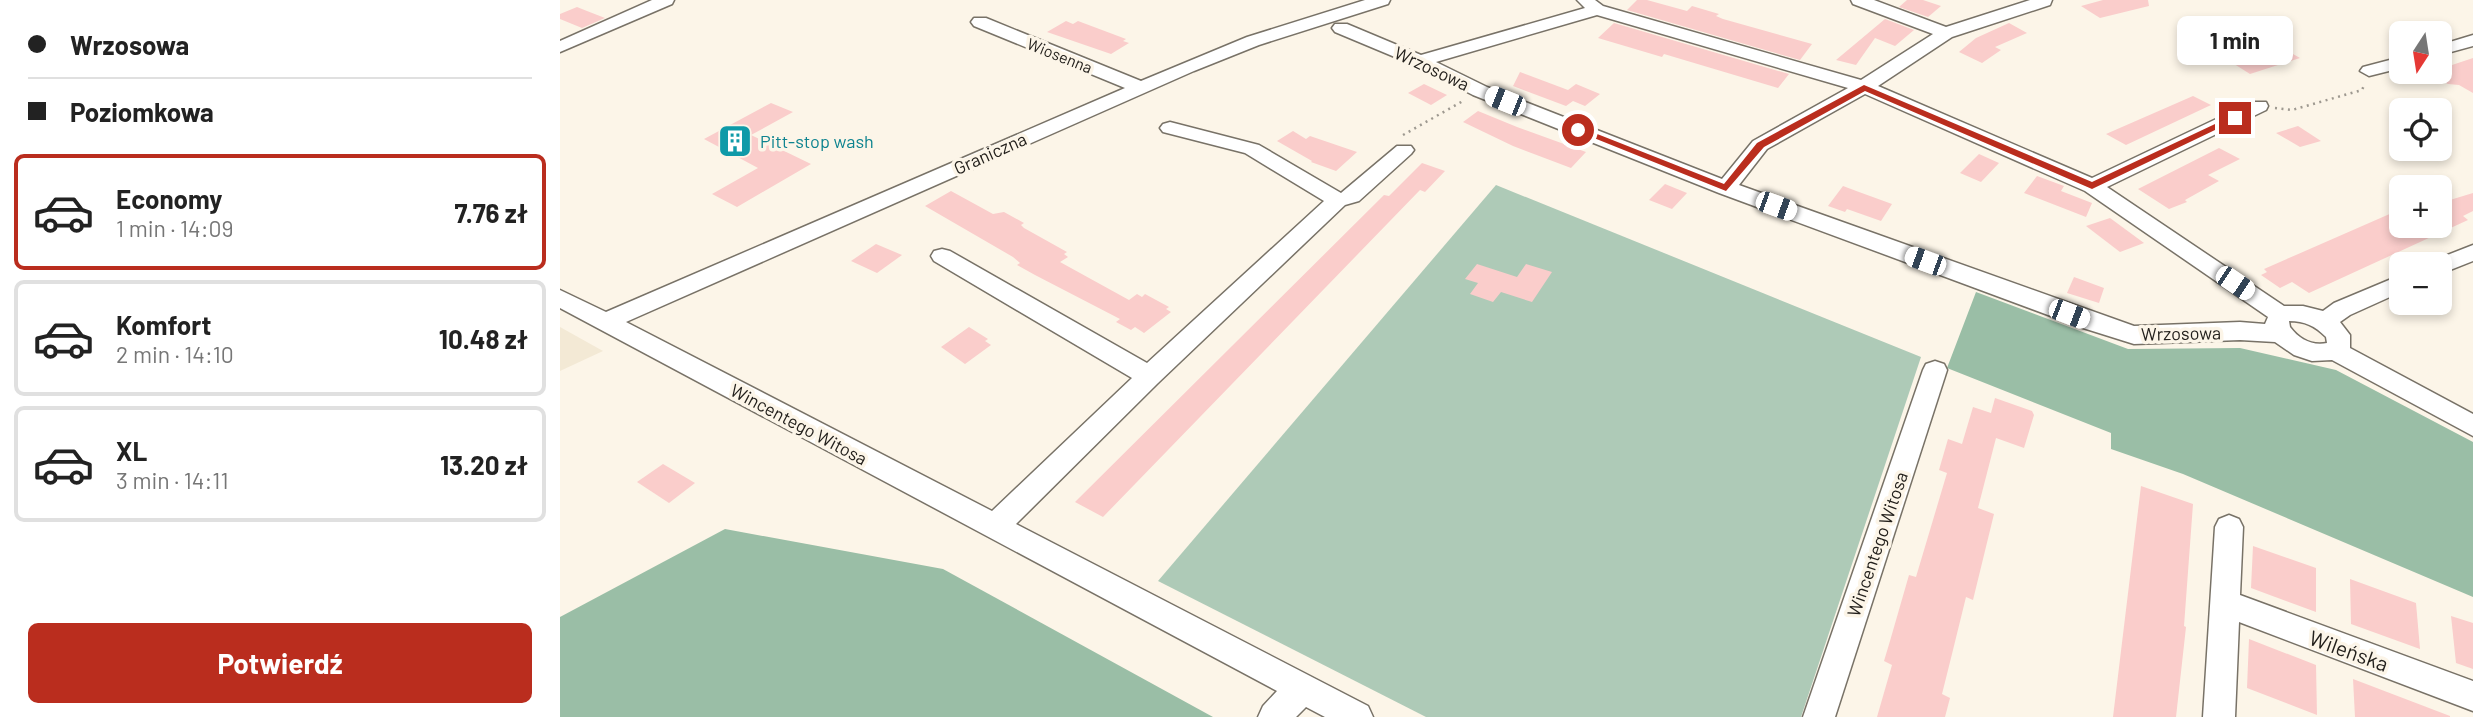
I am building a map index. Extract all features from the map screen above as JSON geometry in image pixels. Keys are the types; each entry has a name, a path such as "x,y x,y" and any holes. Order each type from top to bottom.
{"street":[{"path":"560,47 666,0"},
{"name":"Graniczna","path":"605,322 1140,87 1253,41 1382,0"},
{"path":"1859,0 1946,33"},
{"path":"1726,188 1760,145 1864,87 1946,33 2043,1"},
{"path":"1420,61 1591,5 1864,87 2092,186 2281,324 2307,350 2318,353 2335,351 2473,426"},
{"name":"Wiosenna","path":"980,22 1140,87"},
{"name":"Wrzosowa","path":"1341,28 1420,61 1480,91 1726,188 2091,322 2134,335 2240,331 2281,324 2306,314 2325,322"},
{"path":"560,32 579,38"},
{"path":"2452,46 2473,40"},
{"path":"2369,71 2389,65"},
{"path":"2092,186 2259,106"},
{"path":"1170,128 1252,149 1338,200"},
{"path":"994,527 1149,376 1338,200 1352,196 1404,150"},
{"path":"2452,261 2473,252"},
{"path":"942,256 1149,376"},
{"path":"2335,351 2340,341 2338,335 2325,322 2342,309 2389,288"},
{"name":"Wincentego Witosa","path":"560,298 1357,717"},
{"name":"Wincentego Witosa","path":"1819,717 1935,370"},
{"path":"2219,717 2229,527"},
{"name":"Wileńska","path":"2225,603 2473,696"},
{"path":"1274,717 1301,688"}],"path":[{"path":"2259,106 2292,110 2362,90 2369,71"}],"shaded area":[{"path":"560,327 603,351 560,371"}],"green space":[{"path":"1496,185 1921,357 1801,717 1426,717 1158,581"},
{"path":"1976,292 2128,349 2240,348 2336,370 2473,442 2473,597 2183,474 2111,449 2111,433 1947,368"},
{"path":"725,529 943,569 1213,717 560,717 560,617"}],"building":[{"path":"1637,0 1647,0 1687,11 1692,6 1719,14 1716,16 1723,19 1812,44 1800,60 1627,10"},
{"path":"1907,0 1923,0 1941,6 1928,17 1899,7"},
{"path":"2103,0 2148,0 2149,6 2100,18 2081,6"},
{"path":"577,7 605,18 582,28 560,19 560,14"},
{"path":"1885,19 1914,30 1895,46 1875,38 1856,65 1836,60"},
{"path":"1066,21 1073,24 1078,21 1126,39 1123,41 1129,43 1111,54 1047,32"},
{"path":"1614,23 1789,74 1778,88 1664,54 1662,57 1598,38"},
{"path":"2009,23 2027,33 1995,47 2001,50 1982,63 1959,52 1976,38"},
{"path":"2281,47 2300,58 2250,74 2231,62"},
{"path":"2473,58 2473,93 2459,85 2448,84 2452,84 2452,65"},
{"path":"1520,72 1568,90 1576,84 1600,94 1585,106 1573,101 1566,106 1513,86"},
{"path":"1424,84 1447,95 1431,105 1408,93"},
{"path":"2193,96 2211,105 2126,145 2106,134"},
{"path":"771,103 793,112 751,135 811,164 737,207 712,194 758,168 704,139"},
{"path":"1478,111 1586,152 1571,168 1513,146 1463,122"},
{"path":"2298,126 2321,141 2300,147 2276,133"},
{"path":"1293,131 1306,139 1310,136 1357,152 1336,171 1311,162 1277,141"},
{"path":"2219,148 2240,159 2208,175 2219,181 2185,200 2187,202 2169,209 2138,189"},
{"path":"1979,154 1999,163 1981,182 1960,173"},
{"path":"1422,163 1445,171 1425,192 1420,190 1103,517 1075,502 1384,195 1389,196"},
{"path":"2037,176 2064,186 2061,191 2092,203 2086,217 2024,193"},
{"path":"1665,184 1687,193 1672,209 1649,200"},
{"path":"1843,186 1892,204 1881,221 1847,209 1845,212 1828,206"},
{"path":"951,191 993,214 1004,212 1024,223 1021,225 1024,228 1067,252 1064,254 1068,257 1060,262 1129,300 1137,294 1142,297 1145,294 1169,307 1166,309 1171,312 1144,333 1135,327 1131,330 1116,322 1120,319 1017,265 1020,263 1013,257 925,206"},
{"path":"2473,193 2473,211 2463,216 2468,220 2452,227 2452,199"},
{"path":"2389,214 2389,238 2429,238 2398,252 2389,252 2389,256 2309,293 2292,282 2280,288 2261,275 2267,272 2264,269"},
{"path":"2110,218 2144,243 2120,252 2086,226"},
{"path":"876,244 902,255 877,273 851,261"},
{"path":"1477,264 1517,277 1526,264 1552,272 1532,302 1501,292 1493,302 1470,294 1478,283 1465,279"},
{"path":"2074,277 2104,288 2099,303 2067,293"},
{"path":"969,327 988,339 985,341 991,345 965,364 941,347"},
{"path":"1995,398 2032,411 2034,415 2024,448 1996,438 1978,508 1994,514 1973,600 1966,597 1942,694 1950,698 1945,717 1877,717 1892,665 1884,661 1909,575 1916,577 1947,473 1939,470 1948,439 1962,444 1973,407 1991,413"},
{"path":"663,464 695,483 669,503 637,482"},
{"path":"2141,486 2193,504 2186,627 2176,717 2113,717"},
{"path":"2253,546 2316,568 2316,612 2251,588"},
{"path":"2350,579 2416,603 2420,649 2351,624"},
{"path":"2451,616 2473,623 2473,669 2456,663"},
{"path":"2249,639 2316,665 2317,715 2247,688"},
{"path":"2353,679 2450,716 2450,717 2355,717"}],"place":[{"name":"Pitt-stop wash","path":"735,141"}],"route":[{"path":"1578,130 1726,188 1760,145 1864,87 2092,186 2235,118"}]}
